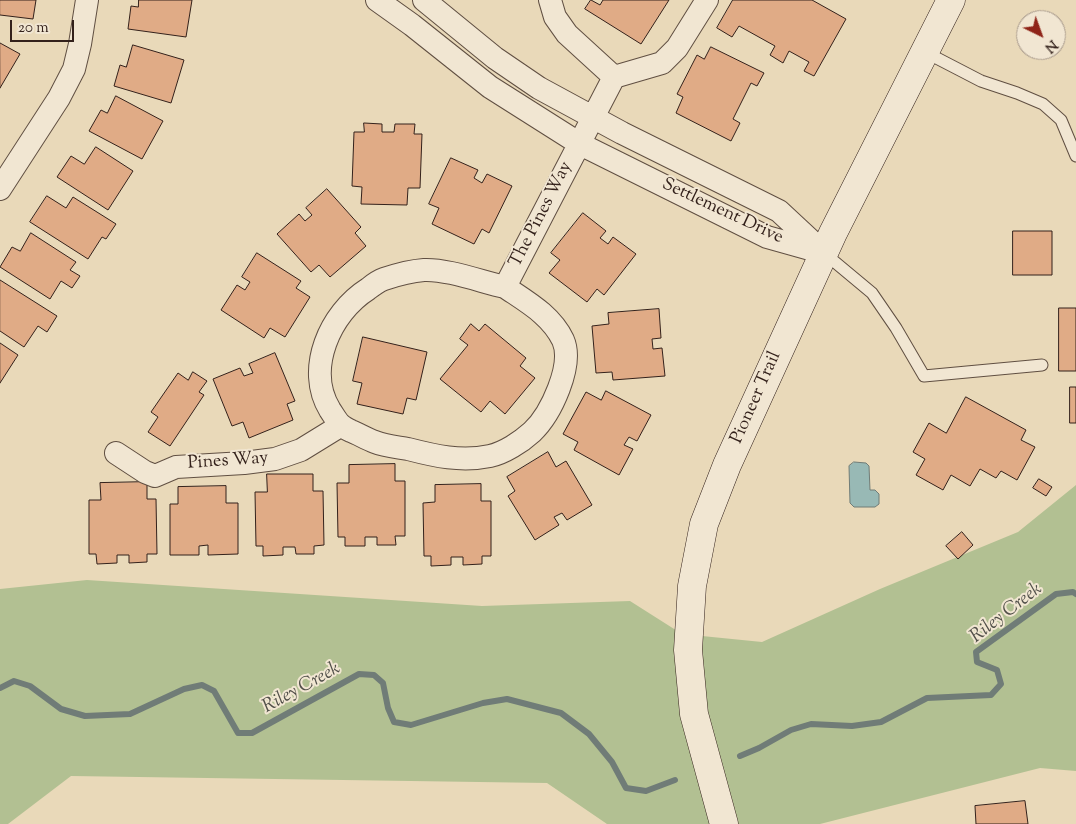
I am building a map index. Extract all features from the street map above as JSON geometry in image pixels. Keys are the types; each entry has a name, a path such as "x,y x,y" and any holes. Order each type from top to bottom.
{"main road":[{"name":"Pioneer Trail","path":"724,824 694,714 688,650 692,586 704,524 727,465 832,233 951,0"}],"street":[{"path":"0,189 60,98 74,69 87,0"},
{"name":"Settlement Drive","path":"377,0 412,25 490,87 580,144 767,237 824,253"},
{"name":"Settlement Drive","path":"424,0 495,58 539,88 593,118 779,211 824,253"},
{"path":"550,0 555,17 567,34 614,77 662,63 677,48 707,0"},
{"name":"The Pines Way","path":"505,287 614,77"},
{"name":"The Pines Way","path":"425,270 456,274 505,287 539,310 555,325 564,342 566,364 560,385 549,411 532,432 512,446 492,456 475,459 449,459 375,442 340,426 325,401 321,380 321,358 328,335 341,313 359,294 381,280 425,270"},
{"name":"Pines Way","path":"116,453 145,472 155,476 176,467 275,459 301,450 340,426"}],"lane":[{"path":"925,52 981,81 1043,104 1061,120 1076,156"},
{"path":"824,253 872,292 924,376 1042,365"}],"green space":[{"path":"1076,485 1076,771 1040,768 820,824 607,824 547,783 71,776 8,824 0,824 0,589 87,580 482,606 630,601 682,634 762,642 880,589 1018,532"}],"water":[{"path":"854,462 866,463 869,466 870,490 875,490 879,494 879,504 875,507 854,507 850,503 849,466"}],"building":[{"path":"0,0 36,0 33,19 0,15"},
{"path":"139,0 192,0 186,37 128,29 131,6 138,7"},
{"path":"591,0 600,5 603,0 669,0 641,44 585,9"},
{"path":"733,0 812,0 846,19 814,76 804,71 809,62 789,51 783,63 770,55 775,46 739,26 732,37 717,28"},
{"path":"0,43 20,54 0,88"},
{"path":"133,45 184,60 171,103 114,86 120,65 126,67"},
{"path":"711,47 764,73 757,86 751,83 733,119 740,123 731,141 676,113 683,97 677,94 697,55 704,59"},
{"path":"116,96 163,121 142,159 89,131 101,110 107,113"},
{"path":"364,123 382,124 382,132 394,132 395,124 415,124 414,134 422,134 420,188 408,188 407,205 361,204 362,187 352,186 354,132 364,132"},
{"path":"96,147 133,171 108,210 57,177 71,156 84,164"},
{"path":"451,158 478,170 474,178 482,183 487,174 512,186 489,233 482,229 474,244 432,224 439,208 429,204"},
{"path":"327,189 361,227 355,233 366,246 330,277 319,265 311,272 277,234 299,214 305,221 312,215 306,208"},
{"path":"47,196 66,208 73,197 116,224 106,239 102,237 88,259 30,222"},
{"path":"583,213 606,231 600,238 608,244 613,237 636,254 604,295 597,289 587,302 549,273 560,260 551,253"},
{"path":"1013,231 1052,231 1052,275 1013,275"},
{"path":"31,233 76,262 70,270 80,276 72,288 61,281 50,299 0,267 12,247 20,251"},
{"path":"257,253 301,281 296,288 310,297 285,337 270,328 264,338 221,310 237,285 245,290 250,282 242,277"},
{"path":"0,280 57,316 47,332 38,326 24,347 0,331"},
{"path":"1059,308 1076,308 1076,371 1059,371"},
{"path":"659,309 661,338 652,339 653,349 662,348 665,376 613,380 612,372 596,373 592,326 609,324 608,313"},
{"path":"471,324 479,331 485,324 526,358 520,366 535,378 505,414 490,401 481,412 440,379 468,345 460,339"},
{"path":"363,337 427,352 416,400 407,398 403,414 357,404 362,383 353,381"},
{"path":"0,343 18,355 0,383"},
{"path":"275,353 295,401 287,404 293,420 249,438 243,422 232,426 213,379 240,368 244,376 253,373 249,364"},
{"path":"193,372 207,381 199,392 204,395 170,446 148,432 158,417 151,412 178,373 188,380"},
{"path":"1070,387 1076,387 1076,423 1070,423"},
{"path":"606,391 651,415 637,441 629,437 624,445 633,449 619,475 574,450 578,442 563,434 586,392 601,400"},
{"path":"966,397 1026,430 1021,440 1035,447 1017,480 1001,471 996,478 980,469 970,486 951,475 943,490 916,475 925,459 913,452 929,423 946,433"},
{"path":"548,452 556,467 566,461 592,505 567,520 562,513 554,517 559,525 535,540 508,496 515,491 507,477"},
{"path":"395,464 395,481 405,481 405,536 395,536 396,545 377,545 377,537 365,537 365,546 345,546 345,537 338,537 337,483 349,483 349,465"},
{"path":"267,474 313,474 313,491 323,491 324,545 314,546 314,554 296,554 295,547 283,547 283,555 263,556 263,546 256,546 255,492 267,492"},
{"path":"1039,479 1052,487 1046,496 1033,488"},
{"path":"147,482 147,499 156,499 157,554 147,554 147,562 129,563 129,555 117,555 117,563 97,564 96,554 89,554 89,500 101,500 100,483"},
{"path":"481,484 481,501 491,501 491,556 482,556 482,564 463,565 463,557 451,557 451,565 431,566 431,556 424,556 423,503 435,502 435,485"},
{"path":"226,486 226,503 238,503 238,554 208,555 208,545 199,546 199,555 170,555 170,504 178,504 178,487"},
{"path":"962,532 973,545 958,559 946,546"},
{"path":"1025,801 1028,824 976,824 975,806"}],"waterway":[{"name":"Riley Creek","path":"740,756 759,748 791,730 811,724 852,726 881,722 927,698 991,695 1001,684 997,670 977,662 976,652 1056,594 1073,592 1076,594"},
{"name":"Riley Creek","path":"0,688 14,681 30,686 61,709 85,716 130,714 184,689 202,685 214,691 238,733 252,733 359,674 374,675 383,683 388,708 394,722 411,725 483,703 507,699 561,713 589,734 612,762 626,788 646,791 675,780"}]}
